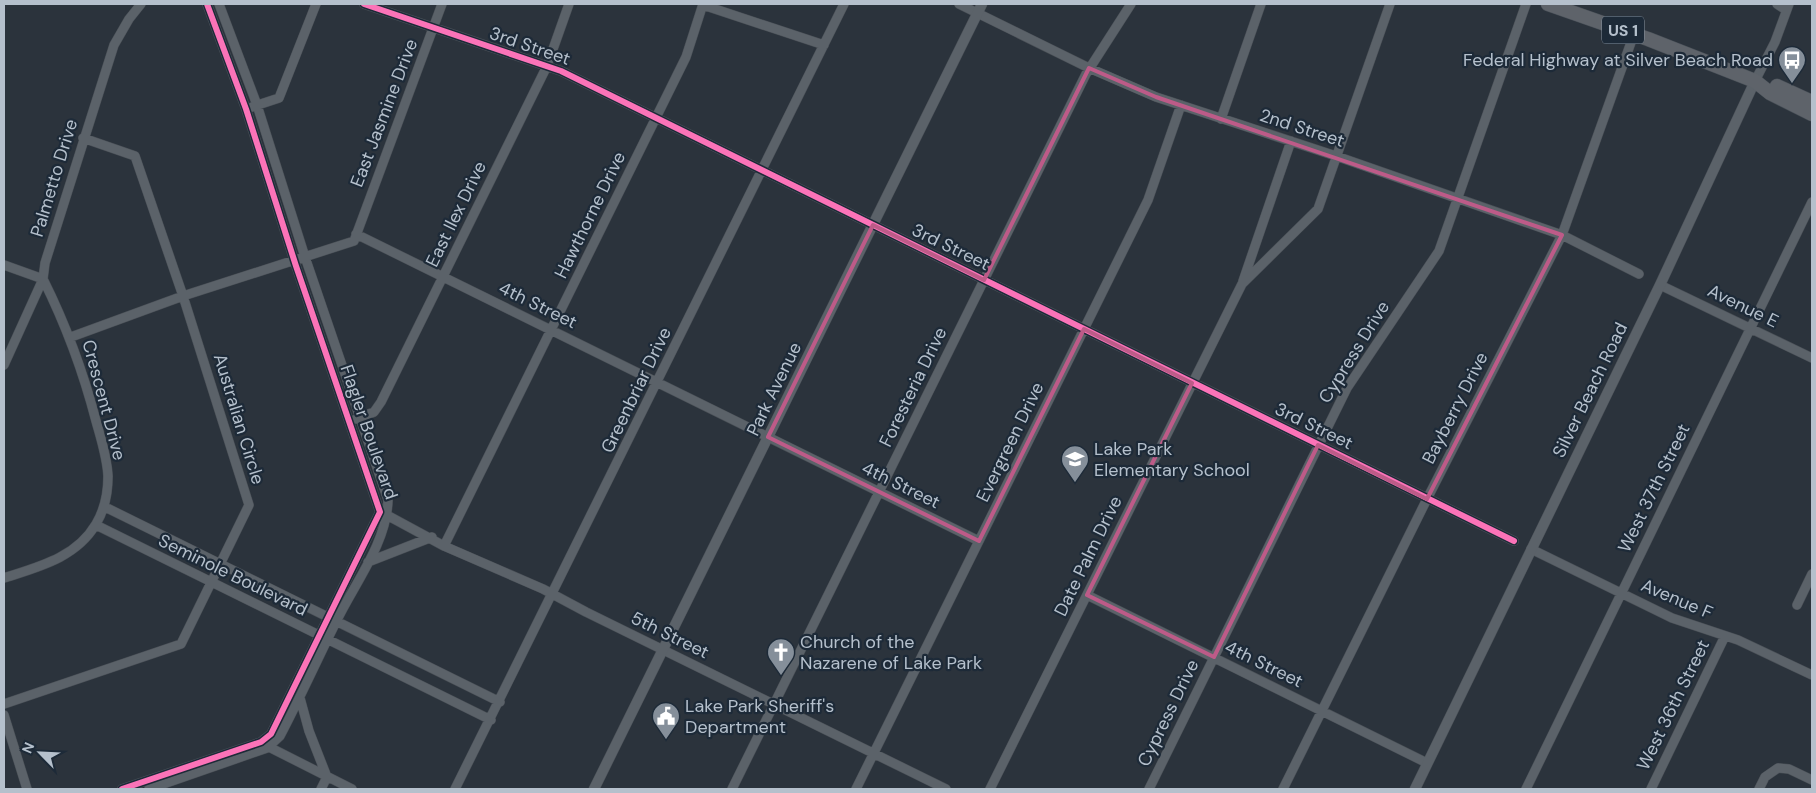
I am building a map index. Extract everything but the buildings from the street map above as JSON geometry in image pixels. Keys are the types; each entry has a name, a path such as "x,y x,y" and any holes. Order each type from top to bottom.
{"main road":[{"name":"US 1","path":"1548,4 1634,34 1757,82 1774,85 1812,102"},
{"name":"US 1","path":"1757,82 1770,93 1812,114"}],"street":[{"name":"Palmetto Drive","path":"4,365 42,279 45,263 83,138 114,45 129,19 141,4"},
{"name":"Flagler Boulevard","path":"122,789 264,745 323,638 384,514 294,260 246,109 207,4"},
{"name":"Flagler Boulevard","path":"220,4 256,105 305,258 388,500 368,562 332,619"},
{"path":"246,109 279,98 316,4"},
{"name":"3rd Street","path":"364,4 433,29 562,71 1514,541"},
{"name":"East Jasmine Drive","path":"356,234 442,4"},
{"name":"East Ilex Drive","path":"350,421 374,412 381,402 547,66 569,4"},
{"path":"703,4 824,45"},
{"name":"Hawthorne Drive","path":"444,546 686,57 703,4"},
{"name":"Greenbriar Drive","path":"455,789 500,702 844,4"},
{"name":"2nd Street","path":"960,4 980,8 1089,68 1156,97 1336,156 1562,235 1639,274"},
{"name":"Foresteria Drive","path":"732,789 1089,68 1131,4"},
{"path":"1221,118 1261,4"},
{"name":"Date Palm Drive","path":"1242,284 1318,209 1390,4"},
{"name":"Cypress Drive","path":"1149,789 1347,388 1439,251 1526,4"},
{"path":"1777,4 1788,7"},
{"name":"Silver Beach Road","path":"1415,789 1757,82 1788,7"},
{"name":"Park Avenue","path":"594,789 980,8"},
{"name":"Bayberry Drive","path":"1283,789 1426,498 1562,235 1634,34"},
{"name":"Evergreen Drive","path":"856,789 1148,200 1181,105"},
{"name":"Australian Circle","path":"4,704 181,644 249,505 183,296 135,156 83,138"},
{"name":"Date Palm Drive","path":"990,789 1242,284 1291,141"},
{"name":"West 37th Street","path":"1526,789 1812,202"},
{"path":"71,337 183,296 354,241 356,234"},
{"name":"4th Street","path":"356,234 979,542"},
{"path":"4,266 42,279"},
{"name":"Crescent Drive","path":"4,578 63,556 78,545 96,525 104,507 108,479 106,460 71,337 42,279"},
{"name":"Avenue E","path":"1660,284 1812,358"},
{"name":"Seminole Boulevard","path":"104,507 500,702"},
{"name":"5th Street","path":"384,514 432,537 444,546 552,594 946,789"},
{"name":"Seminole Boulevard","path":"96,525 491,720"},
{"path":"368,562 432,537"},
{"name":"Avenue F","path":"1531,549 1672,618 1725,636 1812,675"},
{"path":"1797,606 1812,574"},
{"name":"4th Street","path":"1086,595 1427,763"},
{"name":"West 36th Street","path":"1651,789 1725,636"},
{"name":"Flagler Boulevard","path":"149,789 264,745 280,736 300,698 323,638"},
{"path":"300,698 309,731 327,777 321,789"},
{"path":"4,715 27,789"},
{"path":"264,745 352,789"},
{"path":"1759,789 1765,777 1778,768 1789,769 1812,780"}],"highlighted area":[{"path":"1089,68 1156,97 1562,235 1427,499 1318,445 1214,657 1087,595 1192,383 1084,329 979,541 768,437 873,225 984,280"}],"cycle path":[{"path":"122,789 261,742 271,734 380,512 296,266 246,109 207,4"},
{"path":"364,4 561,71 1514,541"}],"place":[{"name":"Federal Highway at Silver Beach Road","path":"1792,84"},
{"name":"Lake Park Elementary School","path":"1075,483"},
{"name":"Church of the Nazarene of Lake Park","path":"781,676"},
{"name":"Lake Park Sheriff's Department","path":"666,740"}]}
